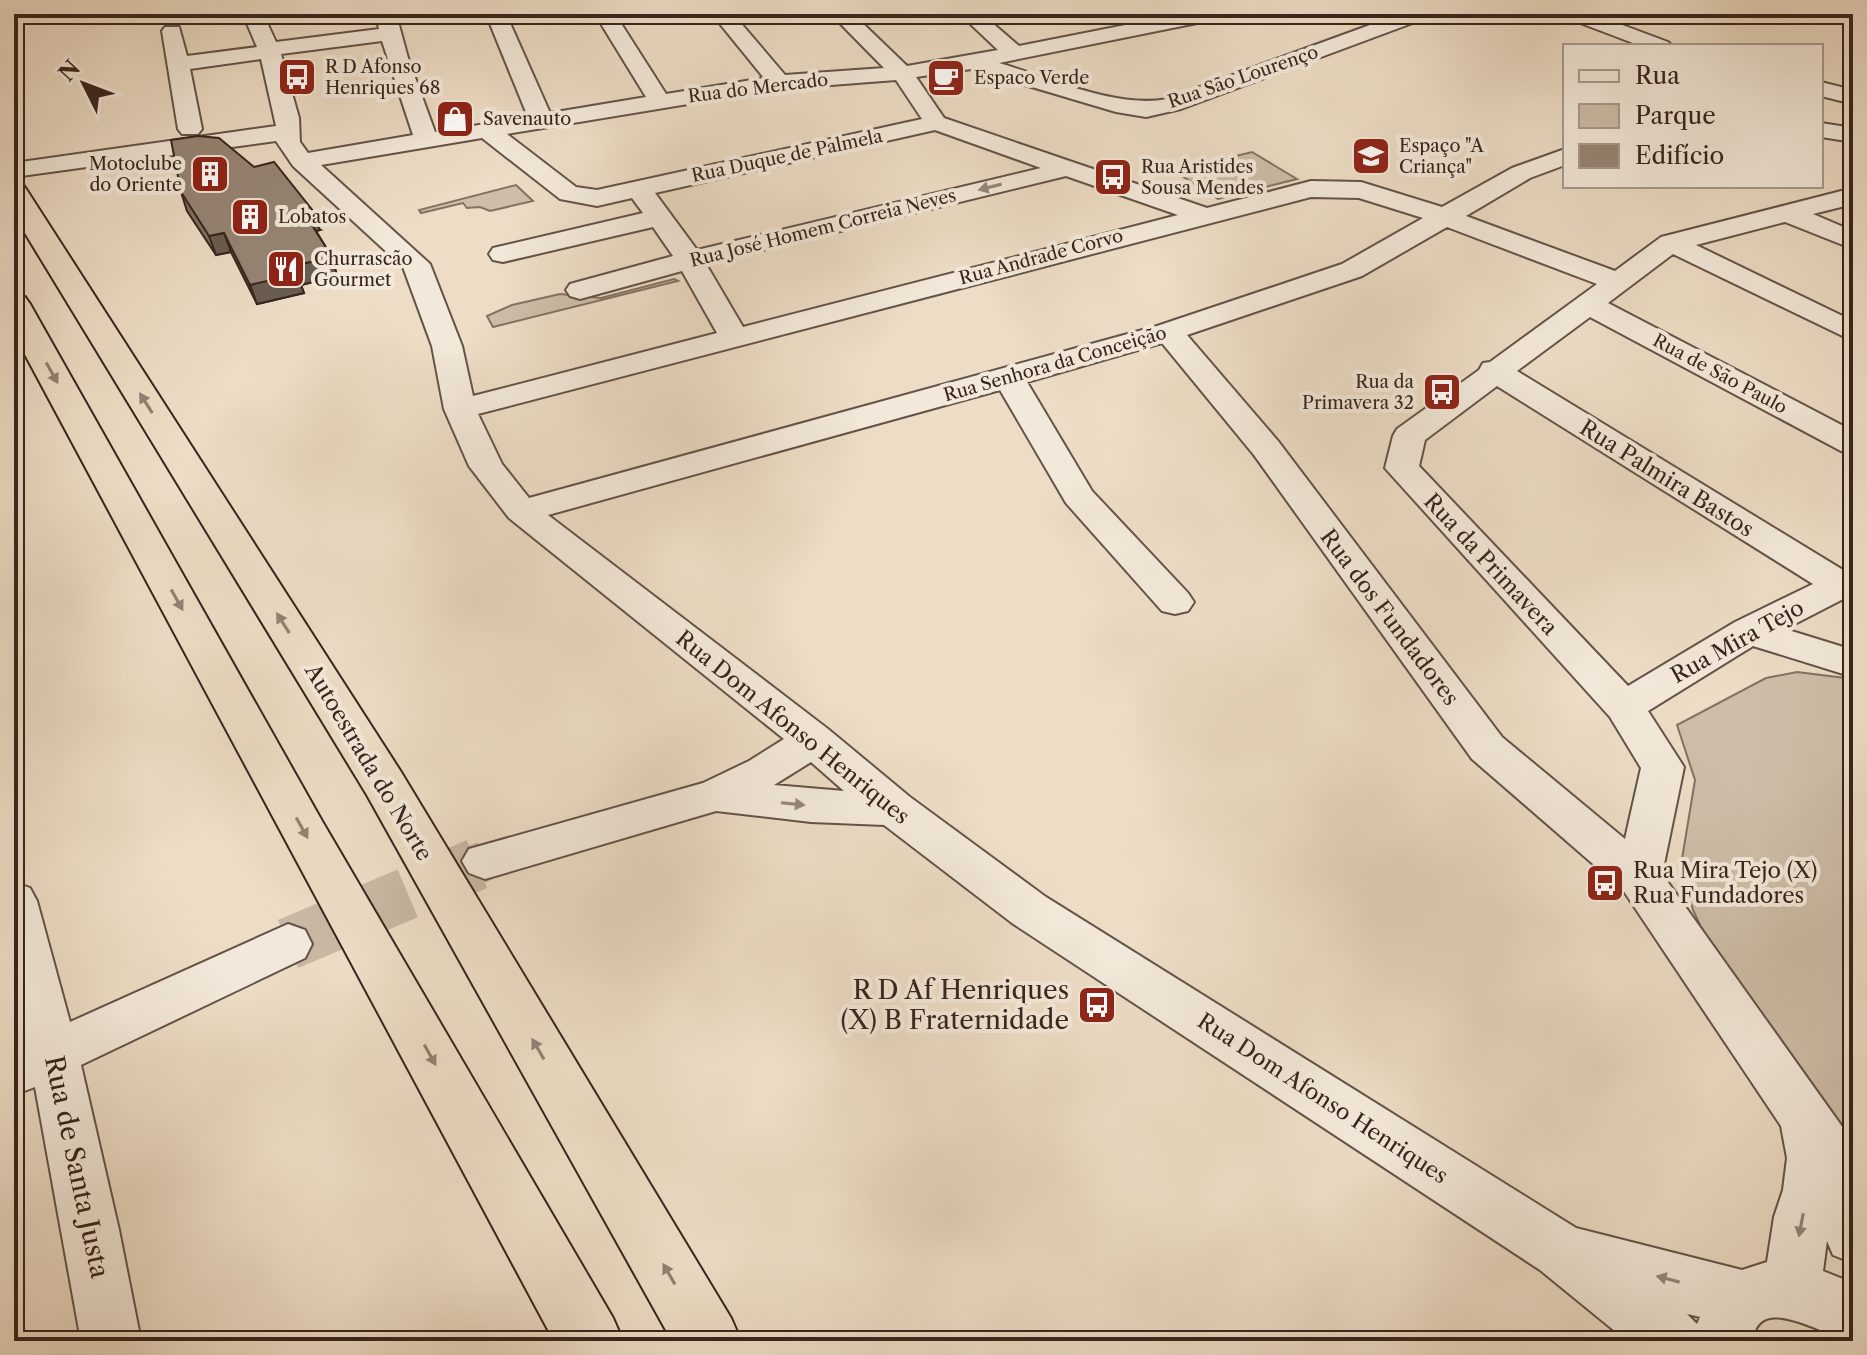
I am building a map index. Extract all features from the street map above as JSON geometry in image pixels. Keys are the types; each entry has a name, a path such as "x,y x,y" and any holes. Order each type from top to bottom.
{"highway":[{"name":"Autoestrada do Norte","path":"14,192 384,784 708,1341"},
{"path":"14,304 305,834 590,1341"}],"street":[{"name":"Rua Dom Afonso Henriques","path":"253,14 269,50 287,118 288,142 302,161 416,264 447,346 460,409 486,466 521,511 813,740 894,809 1029,910 1560,1250 1674,1341"},
{"path":"605,14 660,102"},
{"path":"722,14 779,82"},
{"path":"970,14 1014,53"},
{"name":"Rua do Mercado","path":"302,161 779,82 902,73 972,62 1212,14"},
{"name":"Rua São Lourenço","path":"972,62 1116,105 1146,110 1173,104 1419,14"},
{"path":"1574,14 1656,44"},
{"path":"502,15 541,120"},
{"path":"853,16 902,73 936,123 1202,215"},
{"path":"177,64 269,50 388,24 426,139"},
{"path":"172,31 190,129"},
{"path":"1823,90 1853,97"},
{"name":"Rua Duque de Palmela","path":"485,129 569,194 597,198 936,123"},
{"path":"1823,130 1853,135"},
{"path":"14,170 286,132"},
{"name":"Rua Senhora da Conceição","path":"521,511 1168,332 1352,270 1521,173 1563,157"},
{"name":"Rua José Homem Correia Neves","path":"580,290 690,260 1066,169"},
{"path":"639,189 690,260 735,338"},
{"name":"Rua Andrade Corvo","path":"460,409 1311,189 1361,190 1445,217 1617,282"},
{"name":"Rua da Primavera","path":"1639,877 1663,767 1624,707 1402,468 1409,436 1494,370 1671,243 1853,196"},
{"path":"1787,213 1853,241"},
{"path":"503,254 658,218"},
{"path":"1671,243 1853,332"},
{"name":"Rua de São Paulo","path":"1588,304 1853,444"},
{"name":"Rua dos Fundadores","path":"1168,332 1266,448 1487,748 1639,877"},
{"name":"Rua Palmira Bastos","path":"1494,370 1847,582"},
{"path":"1009,378 1078,496 1175,602"},
{"name":"Rua Mira Tejo","path":"1624,707 1749,631 1847,582"},
{"path":"1749,631 1853,664"},
{"path":"485,861 716,795 764,772 813,740"},
{"path":"716,795 811,806 894,809"},
{"path":"1639,877 1830,1152 1844,1179 1853,1236"},
{"name":"Rua de Santa Justa","path":"14,901 34,1063 92,1220 111,1341"},
{"path":"34,1063 288,944"},
{"path":"1752,1310 1802,1217 1811,1190 1814,1158 1807,1122"},
{"name":"Rua Dom Afonso Henriques","path":"1560,1250 1752,1310 1826,1299 1853,1315"}],"green space":[{"path":"1252,152 1297,179 1218,199 1174,171"},
{"path":"516,185 533,201 490,211 480,207 467,208 463,203 421,213 419,210"},
{"path":"674,279 678,281 493,327 487,316 512,305 560,294 601,298"},
{"path":"1797,672 1853,679 1853,1146 1708,942 1693,910 1681,865 1695,780 1677,725 1766,678"}],"building":[{"path":"198,136 219,138 254,167 274,162 314,212 305,214 332,257 293,266 298,274 250,285 224,233 209,236 181,192 171,140"}],"tunnel":[{"path":"475,865 485,861"},
{"path":"288,944 475,865"}],"place":[{"name":"R D Afonso Henriques 68","path":"297,77"},
{"name":"Espaco Verde","path":"946,78"},
{"name":"Savenauto","path":"455,119"},
{"name":"Espaço \"A Criança\"","path":"1371,156"},
{"name":"Motoclube do Oriente","path":"210,174"},
{"name":"Rua Aristides Sousa Mendes","path":"1113,177"},
{"name":"Lobatos","path":"250,217"},
{"name":"Churrascão Gourmet","path":"286,269"},
{"name":"Rua da Primavera 32","path":"1442,392"},
{"name":"Rua Mira Tejo (X) Rua Fundadores","path":"1605,883"},
{"name":"R D Af Henriques (X) B Fraternidade","path":"1097,1005"}]}
